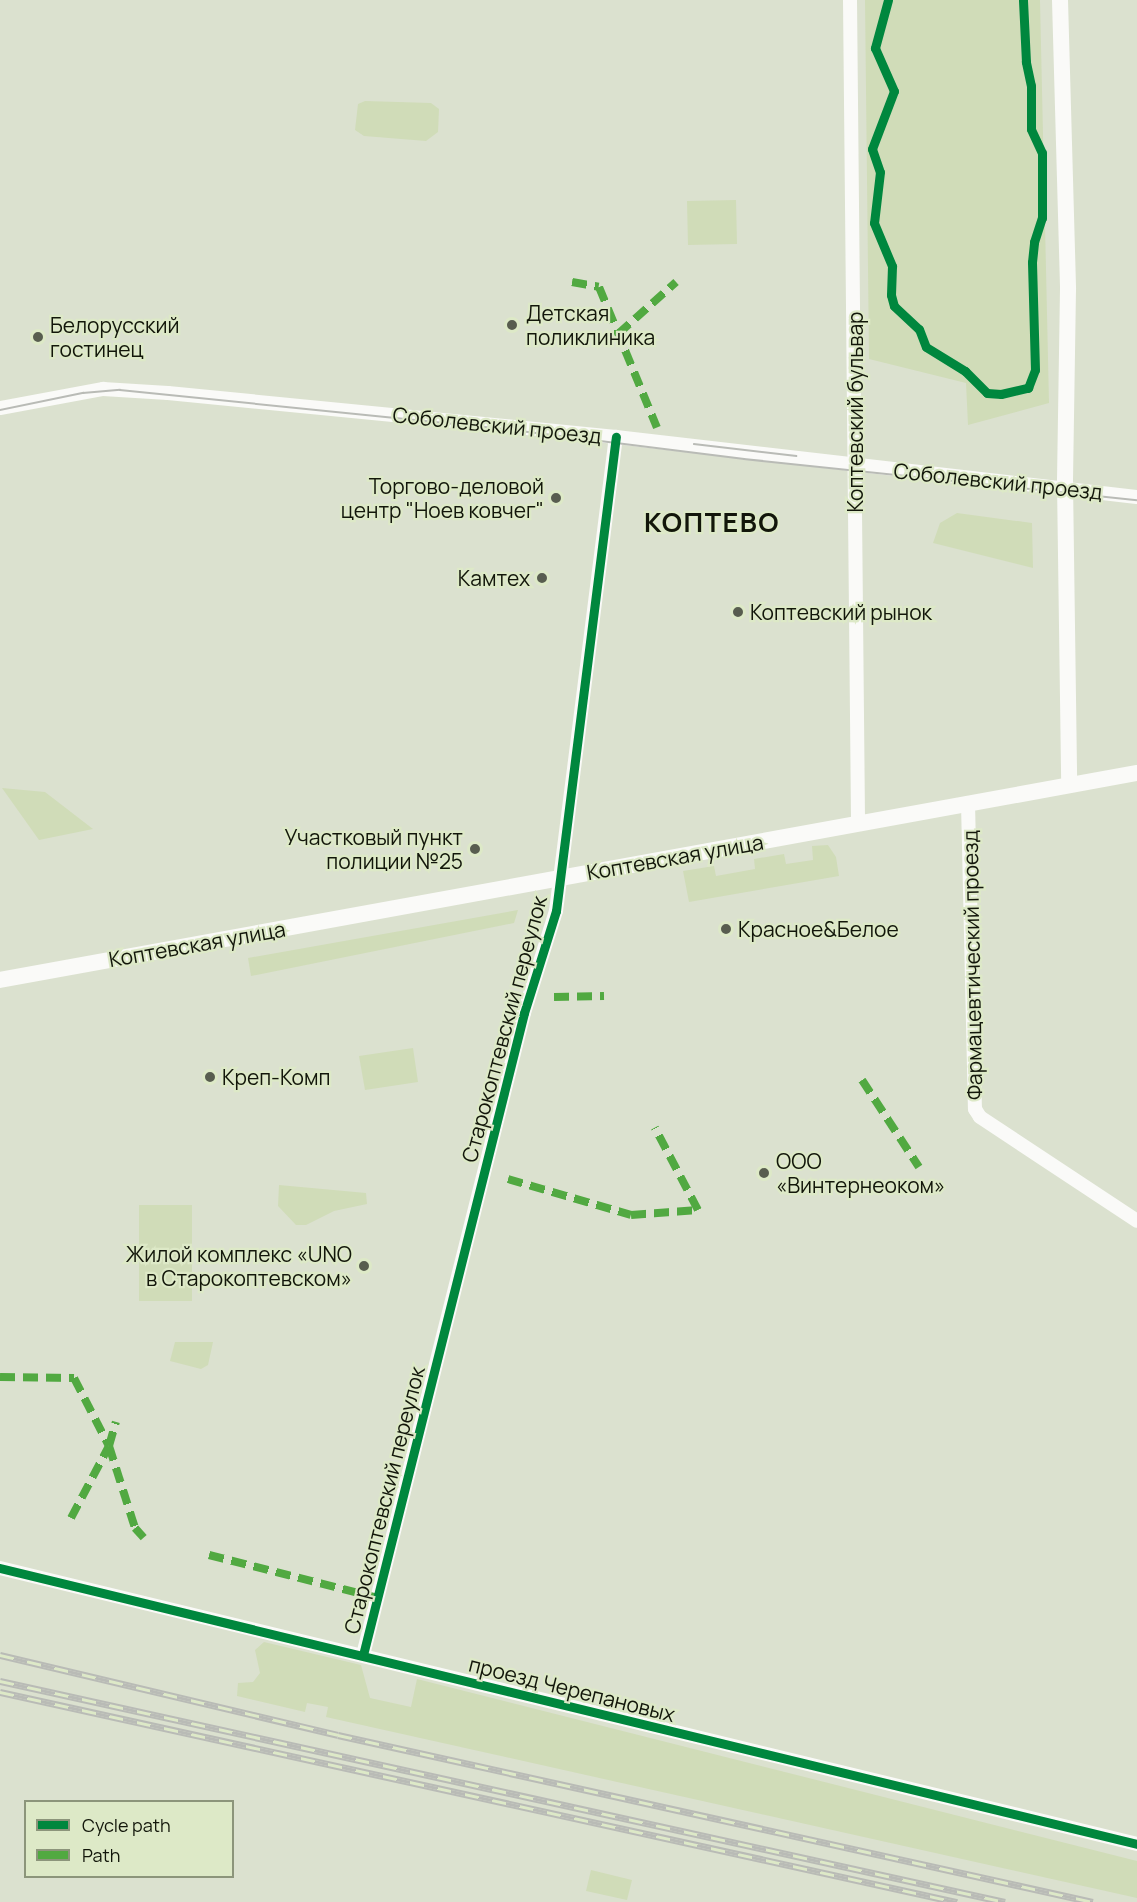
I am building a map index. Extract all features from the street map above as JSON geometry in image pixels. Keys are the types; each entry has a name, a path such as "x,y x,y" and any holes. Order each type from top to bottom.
{"street":[{"name":"Коптевский бульвар","path":"850,0 858,823"},
{"path":"1060,0 1068,289 1065,488 1069,785"},
{"name":"Соболевский проезд","path":"0,408 103,389 616,437 1137,497"},
{"name":"Старокоптевский переулок","path":"363,1655 524,1013 556,911 616,437"},
{"name":"Коптевская улица","path":"0,980 1137,773"},
{"name":"Фармацевтический проезд","path":"968,803 975,1109 980,1117 1137,1221"},
{"name":"проезд Черепановых","path":"0,1568 1137,1844"}],"green space":[{"path":"865,0 1040,0 1049,403 968,425 966,383 869,359"},
{"path":"365,101 431,103 439,109 438,132 426,141 364,136 355,130 358,104"},
{"path":"736,200 737,244 688,245 687,201"},
{"path":"957,513 1032,523 1033,568 933,543 940,523"},
{"path":"2,788 45,792 93,829 39,840"},
{"path":"828,845 836,857 839,876 689,902 683,871 714,866 716,876 755,869 754,859 784,854 786,864 813,860 812,846"},
{"path":"518,910 514,923 251,976 248,958"},
{"path":"413,1048 418,1082 365,1090 359,1056"},
{"path":"279,1185 366,1193 367,1204 334,1211 306,1225 296,1225 278,1206"},
{"path":"139,1205 192,1205 192,1301 139,1301"},
{"path":"175,1342 213,1342 208,1365 201,1369 170,1361"},
{"path":"264,1642 361,1665 370,1698 411,1707 417,1679 1137,1861 1137,1898 326,1717 328,1707 307,1703 305,1712 237,1696 238,1683 253,1682 260,1673 255,1650"},
{"path":"591,1870 632,1880 627,1900 586,1891"}],"tram line":[{"path":"0,410 83,393 120,390 504,429 744,459 1137,500"},
{"path":"694,444 796,456"}],"railway":[{"path":"0,1655 338,1735 1093,1902"},
{"path":"0,1681 1005,1902"},
{"path":"0,1692 957,1902"}],"marked path":[{"path":"572,282 599,287 657,428"},
{"path":"618,334 676,282"},
{"path":"554,997 604,996"},
{"path":"862,1080 919,1167"},
{"path":"508,1179 631,1215 698,1210 655,1128"},
{"path":"0,1377 74,1378 109,1446 135,1528 144,1538"},
{"path":"71,1518 109,1446 116,1422"},
{"path":"209,1555 378,1598"}],"cycle path":[{"path":"888,0 875,48 894,91 872,149 880,172 874,223 892,266 891,295 894,306 919,329 926,347 965,371 987,393 1001,394 1028,388 1035,370 1032,262 1034,242 1042,218 1042,153 1031,129 1031,86 1026,62 1023,0"},
{"path":"363,1655 524,1013 556,911 616,437"},
{"path":"0,1568 1137,1844"}],"place":[{"name":"Детская поликлиника","path":"512,325"},
{"name":"Белорусский гостинец","path":"38,337"},
{"name":"Торгово-деловой центр \"Ноев ковчег\"","path":"556,498"},
{"name":"Камтех","path":"542,578"},
{"name":"Коптевский рынок","path":"738,612"},
{"name":"Участковый пункт полиции №25","path":"475,849"},
{"name":"Красное&Белое","path":"726,929"},
{"name":"Креп-Комп","path":"210,1077"},
{"name":"ООО «Винтернеоком»","path":"764,1173"},
{"name":"Жилой комплекс «UNO в Старокоптевском»","path":"364,1266"}],"district":[{"name":"КОПТЕВО","path":"712,522"}]}
